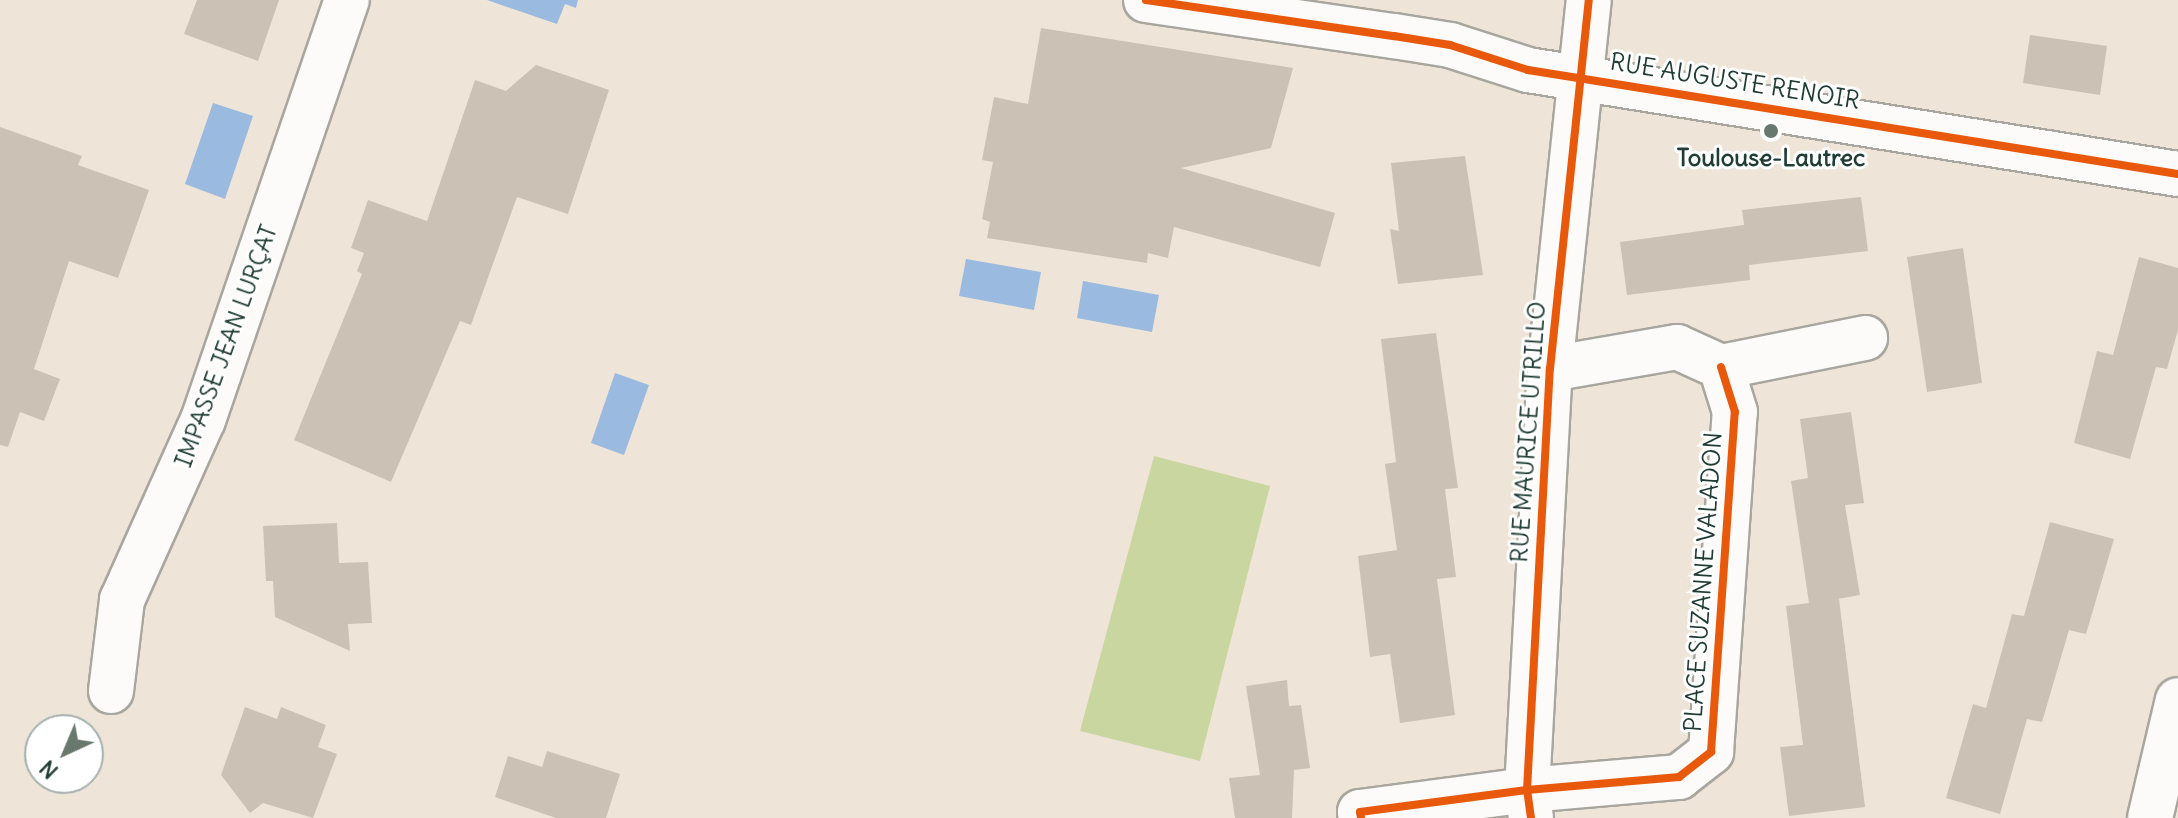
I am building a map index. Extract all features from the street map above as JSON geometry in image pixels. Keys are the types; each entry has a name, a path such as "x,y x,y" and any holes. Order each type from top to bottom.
{"street":[{"name":"IMPASSE JEAN LURÇAT","path":"111,691 122,600 203,420 347,0"},
{"name":"RUE AUGUSTE RENOIR","path":"1146,0 1436,43 1496,63 2178,174"},
{"name":"RUE MAURICE UTRILLO","path":"1529,804 1550,369 1578,77 1589,0"},
{"path":"1550,369 1677,347 1721,367 1865,338"},
{"name":"PLACE SUZANNE VALADON","path":"1529,804 1679,777 1711,752 1735,412 1721,367"},
{"path":"2150,818 2178,700"},
{"path":"1361,818 1360,812 1529,804"}],"green space":[{"path":"1154,456 1270,486 1200,761 1080,731"}],"water":[{"path":"487,0 578,0 576,8 565,4 557,24"},
{"path":"213,103 253,116 225,199 185,184"},
{"path":"966,259 1041,272 1034,310 959,296"},
{"path":"1083,281 1159,295 1152,332 1077,318"},
{"path":"615,373 649,385 624,455 591,443"}],"building":[{"path":"197,0 279,0 258,61 184,34"},
{"path":"1041,28 1293,68 1271,148 1181,168 1335,213 1320,267 1174,227 1168,258 1148,253 1147,263 987,238 990,222 982,219 993,162 982,160 994,97 1028,104"},
{"path":"2030,35 2107,46 2100,95 2023,83"},
{"path":"536,65 609,90 568,214 517,197 471,325 460,321 391,482 294,440 362,274 357,271 364,253 351,248 368,200 427,221 475,80 506,91"},
{"path":"0,127 82,156 78,165 149,190 118,278 69,261 34,369 60,379 44,421 20,412 8,447 0,445"},
{"path":"1465,156 1483,275 1398,284 1390,229 1399,231 1391,163"},
{"path":"1861,197 1868,251 1749,265 1750,280 1627,295 1620,242 1744,225 1742,210"},
{"path":"1963,248 1982,383 1927,392 1907,257"},
{"path":"2139,257 2178,268 2178,330 2167,369 2156,367 2130,459 2074,443 2097,351 2113,355"},
{"path":"1436,333 1458,488 1445,489 1456,577 1437,579 1455,715 1400,723 1390,654 1370,657 1358,556 1397,550 1385,464 1396,462 1381,339"},
{"path":"1851,412 1864,503 1845,505 1860,595 1832,600 1839,599 1865,807 1789,816 1780,747 1803,745 1786,606 1809,603 1791,481 1808,478 1800,419"},
{"path":"2050,522 2114,539 2086,634 2069,630 2042,722 2027,719 2000,814 1946,798 1973,704 1986,708 2012,614 2024,616"},
{"path":"337,523 339,563 368,562 372,623 348,624 350,651 275,617 273,581 266,581 263,526"},
{"path":"1287,680 1289,706 1301,705 1310,768 1294,770 1292,818 1235,818 1229,778 1260,775 1246,686"},
{"path":"245,707 277,719 281,707 326,725 318,747 337,754 313,818 263,803 250,813 221,775"},
{"path":"547,751 620,774 606,818 556,818 495,797 508,756 542,767"}],"cycle path":[{"path":"1146,0 1450,45 1528,70 2178,174"},
{"path":"1531,818 1527,790 1550,369 1589,0"},
{"path":"1361,818 1360,812 1527,790 1679,777 1711,752 1735,412 1721,367"}],"place":[{"name":"Toulouse-Lautrec","path":"1771,131"}]}
